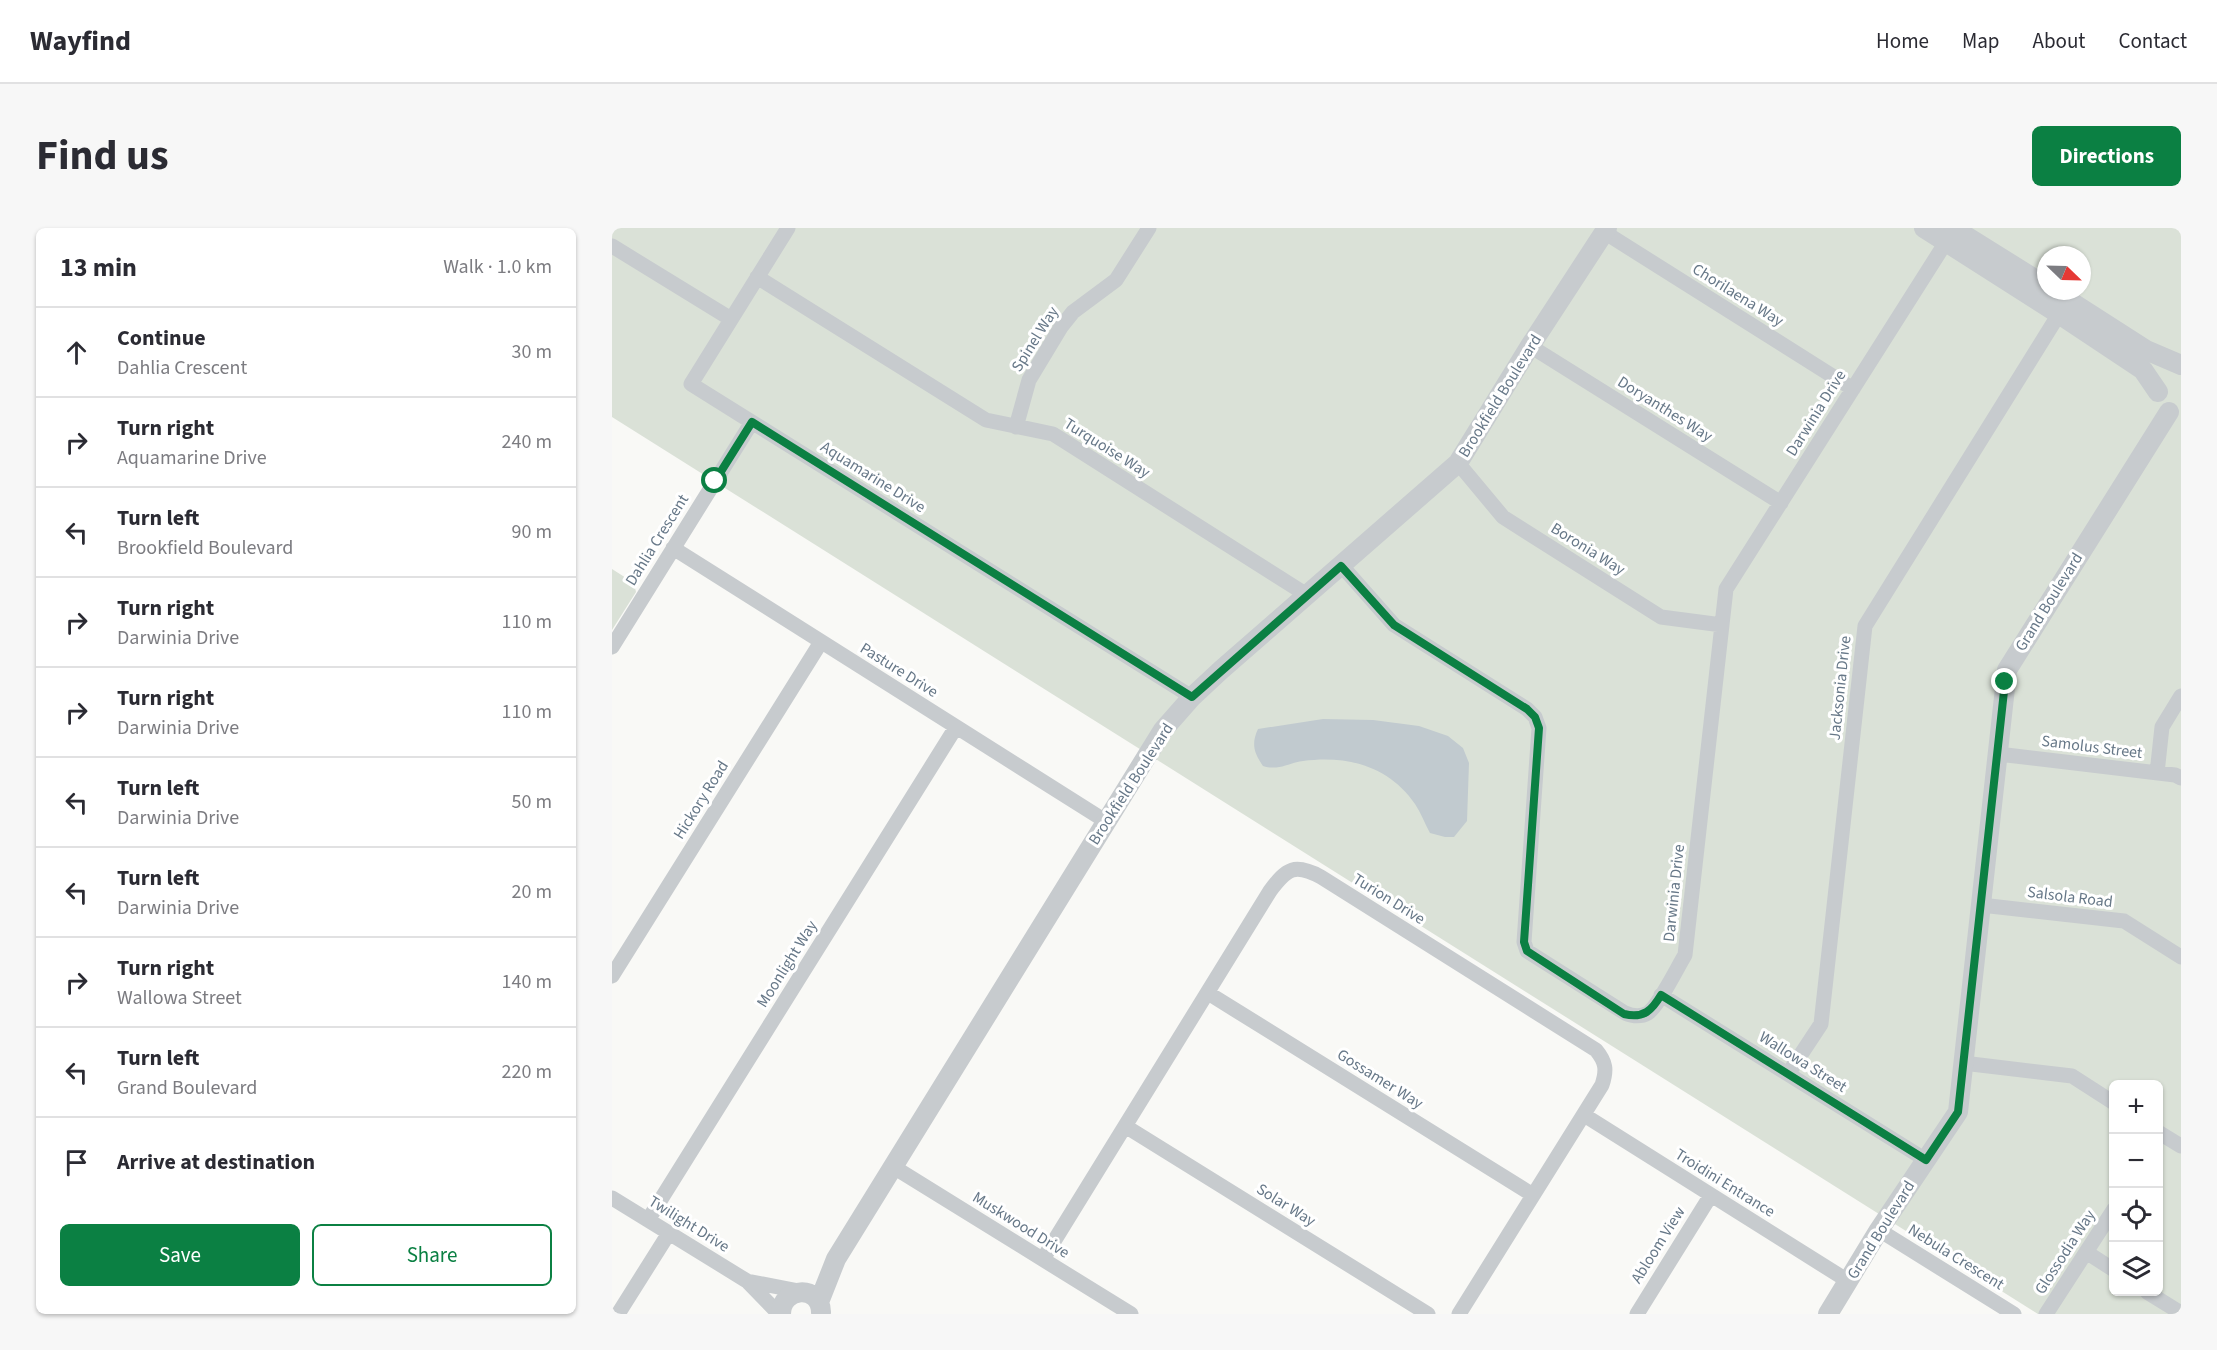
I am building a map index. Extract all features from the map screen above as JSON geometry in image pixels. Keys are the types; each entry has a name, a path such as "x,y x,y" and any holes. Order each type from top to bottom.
{"street":[{"name":"Aquamarine Drive","path":"788,228 691,384 1192,697"},
{"name":"Spinel Way","path":"1016,427 1029,380 1061,327 1074,312 1116,280 1149,228"},
{"path":"1924,228 1950,235 2037,281"},
{"name":"Brookfield Boulevard","path":"780,1314 788,1296 815,1303 836,1259 892,1166 1163,730 1192,697 1458,463 1530,346 1606,230"},
{"name":"Chorilaena Way","path":"1606,230 1852,389"},
{"path":"1950,235 2059,314 2143,370 2158,392 2160,401 2175,414"},
{"name":"Darwinia Drive","path":"1341,566 1394,625 1527,709 1535,717 1539,728 1524,942 1527,951 1624,1014 1639,1016 1648,1013 1685,955 1726,589 1950,235"},
{"path":"612,246 731,319"},
{"name":"Turquoise Way","path":"757,277 986,420 1053,434 1307,595"},
{"path":"2068,300 2146,350 2181,365"},
{"name":"Jacksonia Drive","path":"1788,1074 1821,1024 1865,626 2059,314"},
{"name":"Doryanthes Way","path":"1530,346 1781,503"},
{"path":"2158,392 2160,380 2164,374 2175,366 2181,365"},
{"name":"Grand Boulevard","path":"1828,1314 1958,1112 2007,670 2175,414"},
{"name":"Dahlia Crescent","path":"612,647 752,422"},
{"name":"Boronia Way","path":"1458,463 1503,517 1661,617 1722,625"},
{"name":"Pasture Drive","path":"674,548 1107,822"},
{"name":"Hickory Road","path":"612,976 821,642"},
{"path":"2157,773 2162,727 2181,696"},
{"name":"Moonlight Way","path":"648,1220 956,727"},
{"name":"Samolus Street","path":"1998,754 2175,775 2181,778"},
{"name":"Turion Drive","path":"1043,1259 1281,876 1290,870 1299,868 1308,870 1596,1050 1603,1058 1606,1068 1605,1076 1584,1115 1459,1314"},
{"name":"Salsola Road","path":"1981,905 2124,921 2181,957"},
{"name":"Gossamer Way","path":"1208,993 1533,1195"},
{"name":"Wallowa Street","path":"1661,995 1926,1160"},
{"path":"1964,1063 2072,1076 2109,1100"},
{"name":"Troidini Entrance","path":"1584,1115 1848,1281"},
{"name":"Solar Way","path":"1125,1126 1428,1314"},
{"path":"2163,1137 2181,1146"},
{"name":"Muskwood Drive","path":"892,1166 1131,1314"},
{"name":"Abloom View","path":"1637,1314 1711,1195"},
{"name":"Twilight Drive","path":"612,1198 747,1281 780,1314"},
{"name":"Glossodia Way","path":"2046,1314 2109,1217"},
{"name":"Nebula Crescent","path":"1880,1230 2014,1314"},
{"path":"618,1314 669,1233"},
{"path":"2086,1252 2109,1267"},
{"name":"Twilight Drive","path":"747,1281 815,1303"},
{"path":"2153,1296 2181,1313"}],"shaded area":[{"path":"612,228 2181,228 2181,1314 2038,1314 612,417"},
{"path":"612,569 634,583 636,592 612,630"},
{"path":"1323,719 1373,720 1419,726 1448,736 1463,748 1469,763 1467,821 1454,837 1430,833 1417,807 1405,791 1393,780 1366,766 1351,762 1319,760 1279,767 1263,766 1254,748 1258,729"}],"route":[{"path":"715,481 752,422 1192,697 1341,566 1394,625 1527,709 1535,717 1539,728 1524,942 1527,951 1624,1014 1639,1016 1648,1013 1661,995 1926,1160 1958,1112 2005,682"}]}
